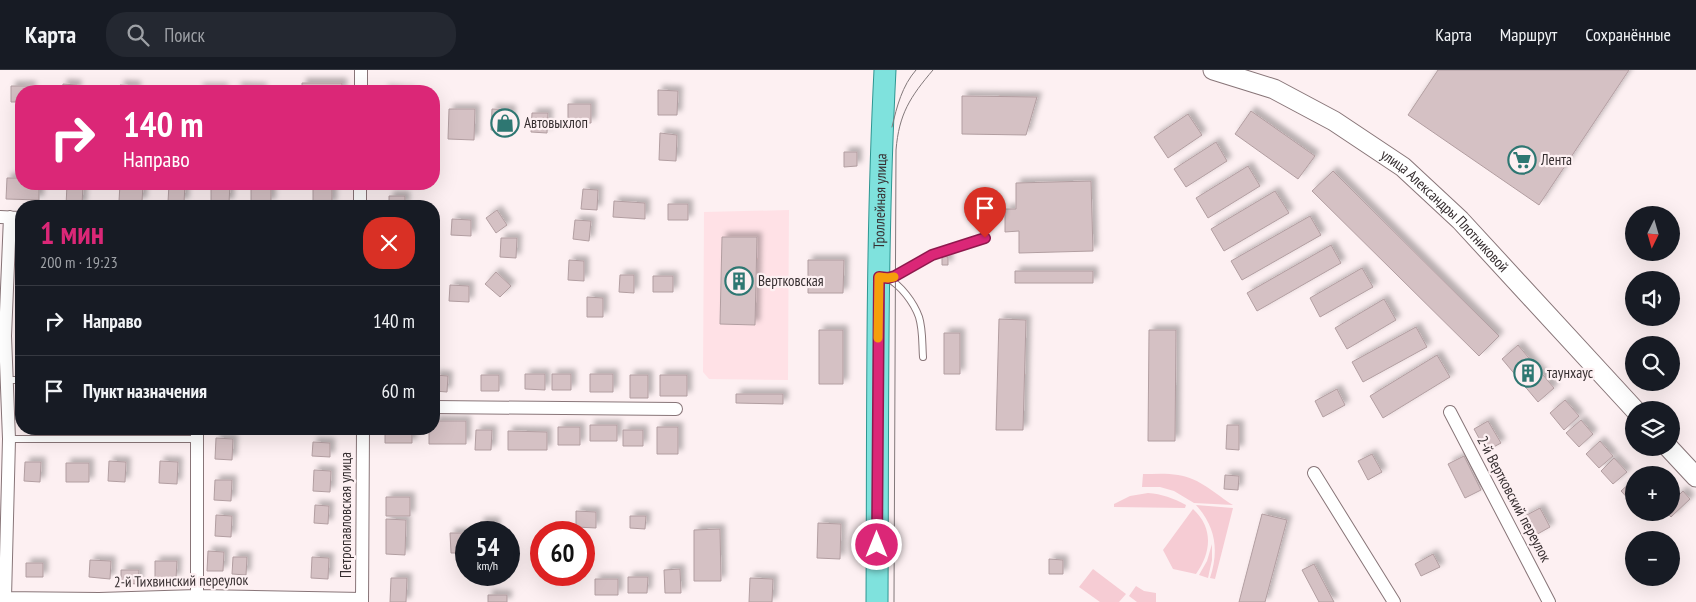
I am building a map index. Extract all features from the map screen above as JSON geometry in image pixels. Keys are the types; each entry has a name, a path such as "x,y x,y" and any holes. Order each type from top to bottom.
{"main road":[{"name":"Троллейная улица","path":"877,602 883,278 881,143 885,70"},
{"name":"улица Александры Плотниковой","path":"1213,70 1274,89 1334,121 1403,167 1460,220 1626,401"},
{"path":"1676,456 1696,477"}],"street":[{"path":"361,70 361,85"},
{"path":"3,598 9,439 5,336 10,218"},
{"path":"440,407 676,409"},
{"name":"2-й Вертковский переулок","path":"1450,412 1550,602"},
{"path":"196,435 198,596"},
{"name":"Петропавловская улица","path":"362,600 363,435"},
{"path":"1314,473 1394,602"},
{"name":"2-й Тихвинский переулок","path":"3,598 98,600 198,596 362,600"}],"lane":[{"path":"883,278 895,276 932,255 985,238"},
{"path":"883,278 894,283 907,297 919,318 922,330 923,357"},
{"path":"8,380 15,380"},
{"path":"9,439 159,435"}],"shaded area":[{"path":"789,210 788,380 709,379 703,372 704,212"},
{"path":"1143,474 1169,474 1193,479 1233,505 1194,503 1174,491 1160,487 1142,487"},
{"path":"1148,493 1172,498 1186,505 1185,508 1114,507 1114,504 1130,496"},
{"path":"1196,505 1233,508 1215,579 1210,578 1215,549 1212,531 1203,513"},
{"path":"1193,509 1200,516 1204,524 1208,541 1205,558 1196,574 1173,569 1163,550"},
{"path":"1212,544 1212,560 1208,578 1199,575 1207,561"},
{"path":"1093,569 1126,594 1119,602 1100,602 1079,587"},
{"path":"1136,586 1144,591 1156,593 1156,602 1137,602 1129,596"}],"building":[{"name":"Лента","path":"1438,70 1629,70 1539,205 1408,115"},
{"path":"302,83 342,83 342,85 302,85"},
{"path":"11,86 15,86 15,102 11,102"},
{"path":"658,90 678,91 677,115 658,115"},
{"path":"962,96 1037,97 1026,135 962,134"},
{"path":"568,104 591,104 591,123 568,123"},
{"path":"449,109 475,109 474,140 448,139"},
{"path":"492,109 511,110 510,131 491,130"},
{"path":"1251,111 1315,156 1298,179 1235,134"},
{"path":"532,113 548,113 547,133 531,132"},
{"path":"1188,114 1202,135 1168,158 1154,137"},
{"path":"660,133 677,135 676,161 659,160"},
{"path":"1216,142 1227,161 1186,187 1174,169"},
{"path":"844,152 857,152 857,166 844,167"},
{"path":"1248,166 1260,186 1208,218 1196,198"},
{"path":"1333,171 1499,336 1479,356 1312,191"},
{"path":"7,178 15,178 15,190 39,190 39,200 6,199"},
{"path":"1091,181 1093,251 1019,253 1019,231 1005,232 1005,209 1016,209 1016,183"},
{"path":"583,189 598,190 597,210 581,209"},
{"path":"67,190 83,190 82,200 66,200"},
{"path":"120,190 143,190 142,200 119,200"},
{"path":"169,190 185,190 184,200 168,200"},
{"path":"211,190 230,190 229,200 211,200"},
{"path":"251,190 271,190 271,200 251,200"},
{"path":"313,190 332,190 332,200 313,200"},
{"path":"1275,191 1289,213 1224,251 1211,229"},
{"path":"389,196 405,196 405,200 389,200"},
{"path":"614,201 645,203 645,219 613,217"},
{"path":"668,204 688,204 688,220 668,220"},
{"path":"497,210 507,225 496,233 486,218"},
{"path":"1310,216 1321,235 1242,280 1231,261"},
{"path":"452,219 471,220 471,236 451,235"},
{"path":"575,220 591,221 589,241 573,239"},
{"name":"Вертковская","path":"722,237 757,237 755,325 720,324"},
{"path":"501,238 517,238 516,258 500,257"},
{"path":"1331,245 1341,263 1257,311 1247,293"},
{"path":"942,256 948,257 948,265 942,265"},
{"path":"569,260 584,261 584,281 568,280"},
{"path":"808,260 844,260 843,293 808,293"},
{"path":"1362,268 1373,287 1320,317 1310,298"},
{"path":"1015,271 1093,271 1093,283 1015,283"},
{"path":"496,272 511,286 500,297 485,284"},
{"path":"620,275 634,275 634,293 619,292"},
{"path":"653,276 673,276 673,292 653,292"},
{"path":"450,285 469,286 469,302 449,301"},
{"path":"587,297 603,298 603,317 587,317"},
{"path":"1384,299 1396,320 1347,349 1335,328"},
{"path":"999,319 1026,320 1023,430 996,430"},
{"path":"1416,327 1427,347 1363,382 1352,362"},
{"path":"819,330 843,330 843,384 819,384"},
{"path":"1149,330 1176,330 1175,441 1148,441"},
{"path":"944,333 960,333 960,374 944,374"},
{"name":"таунхаус","path":"1518,345 1554,388 1538,402 1502,359"},
{"path":"1437,355 1450,377 1383,418 1370,396"},
{"path":"525,374 545,374 545,390 525,389"},
{"path":"552,374 571,374 571,390 552,390"},
{"path":"590,374 613,374 613,392 590,392"},
{"path":"440,375 448,376 447,392 440,391"},
{"path":"481,375 499,375 499,391 481,391"},
{"path":"630,375 648,375 648,398 630,398"},
{"path":"660,375 687,375 687,396 660,396"},
{"path":"1337,389 1345,405 1323,417 1315,401"},
{"path":"736,394 783,394 783,404 736,403"},
{"name":"таунхаус","path":"1565,400 1579,416 1564,430 1550,413"},
{"name":"таунхаус","path":"1581,420 1593,434 1579,447 1566,433"},
{"path":"440,421 466,421 466,444 429,444 429,435 440,435"},
{"path":"1488,421 1501,443 1486,451 1474,429"},
{"path":"590,425 617,425 617,441 590,441"},
{"path":"1227,425 1239,425 1239,450 1226,449"},
{"path":"558,427 580,427 580,445 558,445"},
{"path":"657,427 678,427 678,454 657,454"},
{"path":"476,430 492,430 491,450 475,450"},
{"path":"623,430 643,430 643,446 623,446"},
{"path":"508,431 547,432 547,450 508,450"},
{"path":"385,435 412,435 412,443 385,443"},
{"path":"216,438 233,439 232,460 215,459"},
{"path":"1600,441 1613,456 1599,468 1586,454"},
{"path":"313,442 330,443 330,457 312,456"},
{"path":"1372,454 1382,472 1368,480 1358,461"},
{"path":"1464,456 1481,490 1465,498 1448,464"},
{"path":"1614,458 1625,470 1625,474 1613,484 1601,471"},
{"path":"109,461 126,462 125,482 108,481"},
{"path":"160,461 178,462 177,484 159,483"},
{"path":"25,462 41,462 40,482 24,481"},
{"path":"66,463 89,463 89,482 66,482"},
{"path":"314,470 331,471 330,492 313,491"},
{"path":"1225,475 1239,476 1238,490 1224,489"},
{"path":"215,480 232,480 231,501 214,500"},
{"path":"1625,487 1625,495 1621,491"},
{"path":"1683,491 1690,499 1680,508 1680,494"},
{"path":"386,497 410,497 410,516 386,516"},
{"path":"315,505 329,506 328,524 314,523"},
{"path":"1540,508 1550,527 1534,536 1523,517"},
{"path":"576,511 596,512 596,528 595,521 576,521"},
{"path":"1262,514 1287,520 1265,602 1239,602"},
{"path":"216,515 232,516 231,537 215,536"},
{"path":"630,516 646,516 645,529 630,528"},
{"path":"386,519 406,520 405,555 386,554"},
{"path":"818,523 841,524 840,559 817,558"},
{"path":"720,529 721,581 694,581 694,530"},
{"path":"450,533 455,533 455,553 451,553"},
{"path":"208,551 224,552 223,571 207,571"},
{"path":"1433,554 1440,567 1421,576 1415,564"},
{"path":"233,557 247,557 246,575 232,574"},
{"path":"312,557 329,558 328,579 311,578"},
{"path":"1049,559 1063,560 1063,574 1049,574"},
{"path":"90,560 111,561 110,579 89,577"},
{"path":"155,561 177,561 176,579 155,578"},
{"path":"26,563 43,563 43,577 26,577"},
{"path":"1314,564 1334,602 1319,602 1302,570"},
{"path":"680,569 681,593 665,593 664,570"},
{"path":"121,570 139,570 138,584 121,583"},
{"path":"628,577 648,577 647,593 628,593"},
{"path":"391,578 407,578 406,602 390,602"},
{"path":"750,578 773,579 772,602 749,602"},
{"path":"595,579 618,579 618,595 595,595"},
{"path":"488,595 507,595 507,602 488,602"}],"tram line":[{"path":"892,127 898,104 911,76 916,70"},
{"path":"894,602 896,150 900,126 907,107 933,70"}],"slow traffic":[{"path":"878,338 879,277 894,277"}],"place":[{"name":"Автовыхлоп","path":"505,123"},
{"name":"Лента","path":"1522,160"},
{"name":"Вертковская","path":"739,281"},
{"name":"таунхаус","path":"1528,373"}],"route":[{"path":"877,545 879,277 888,278 895,276 932,255 985,238"}]}
